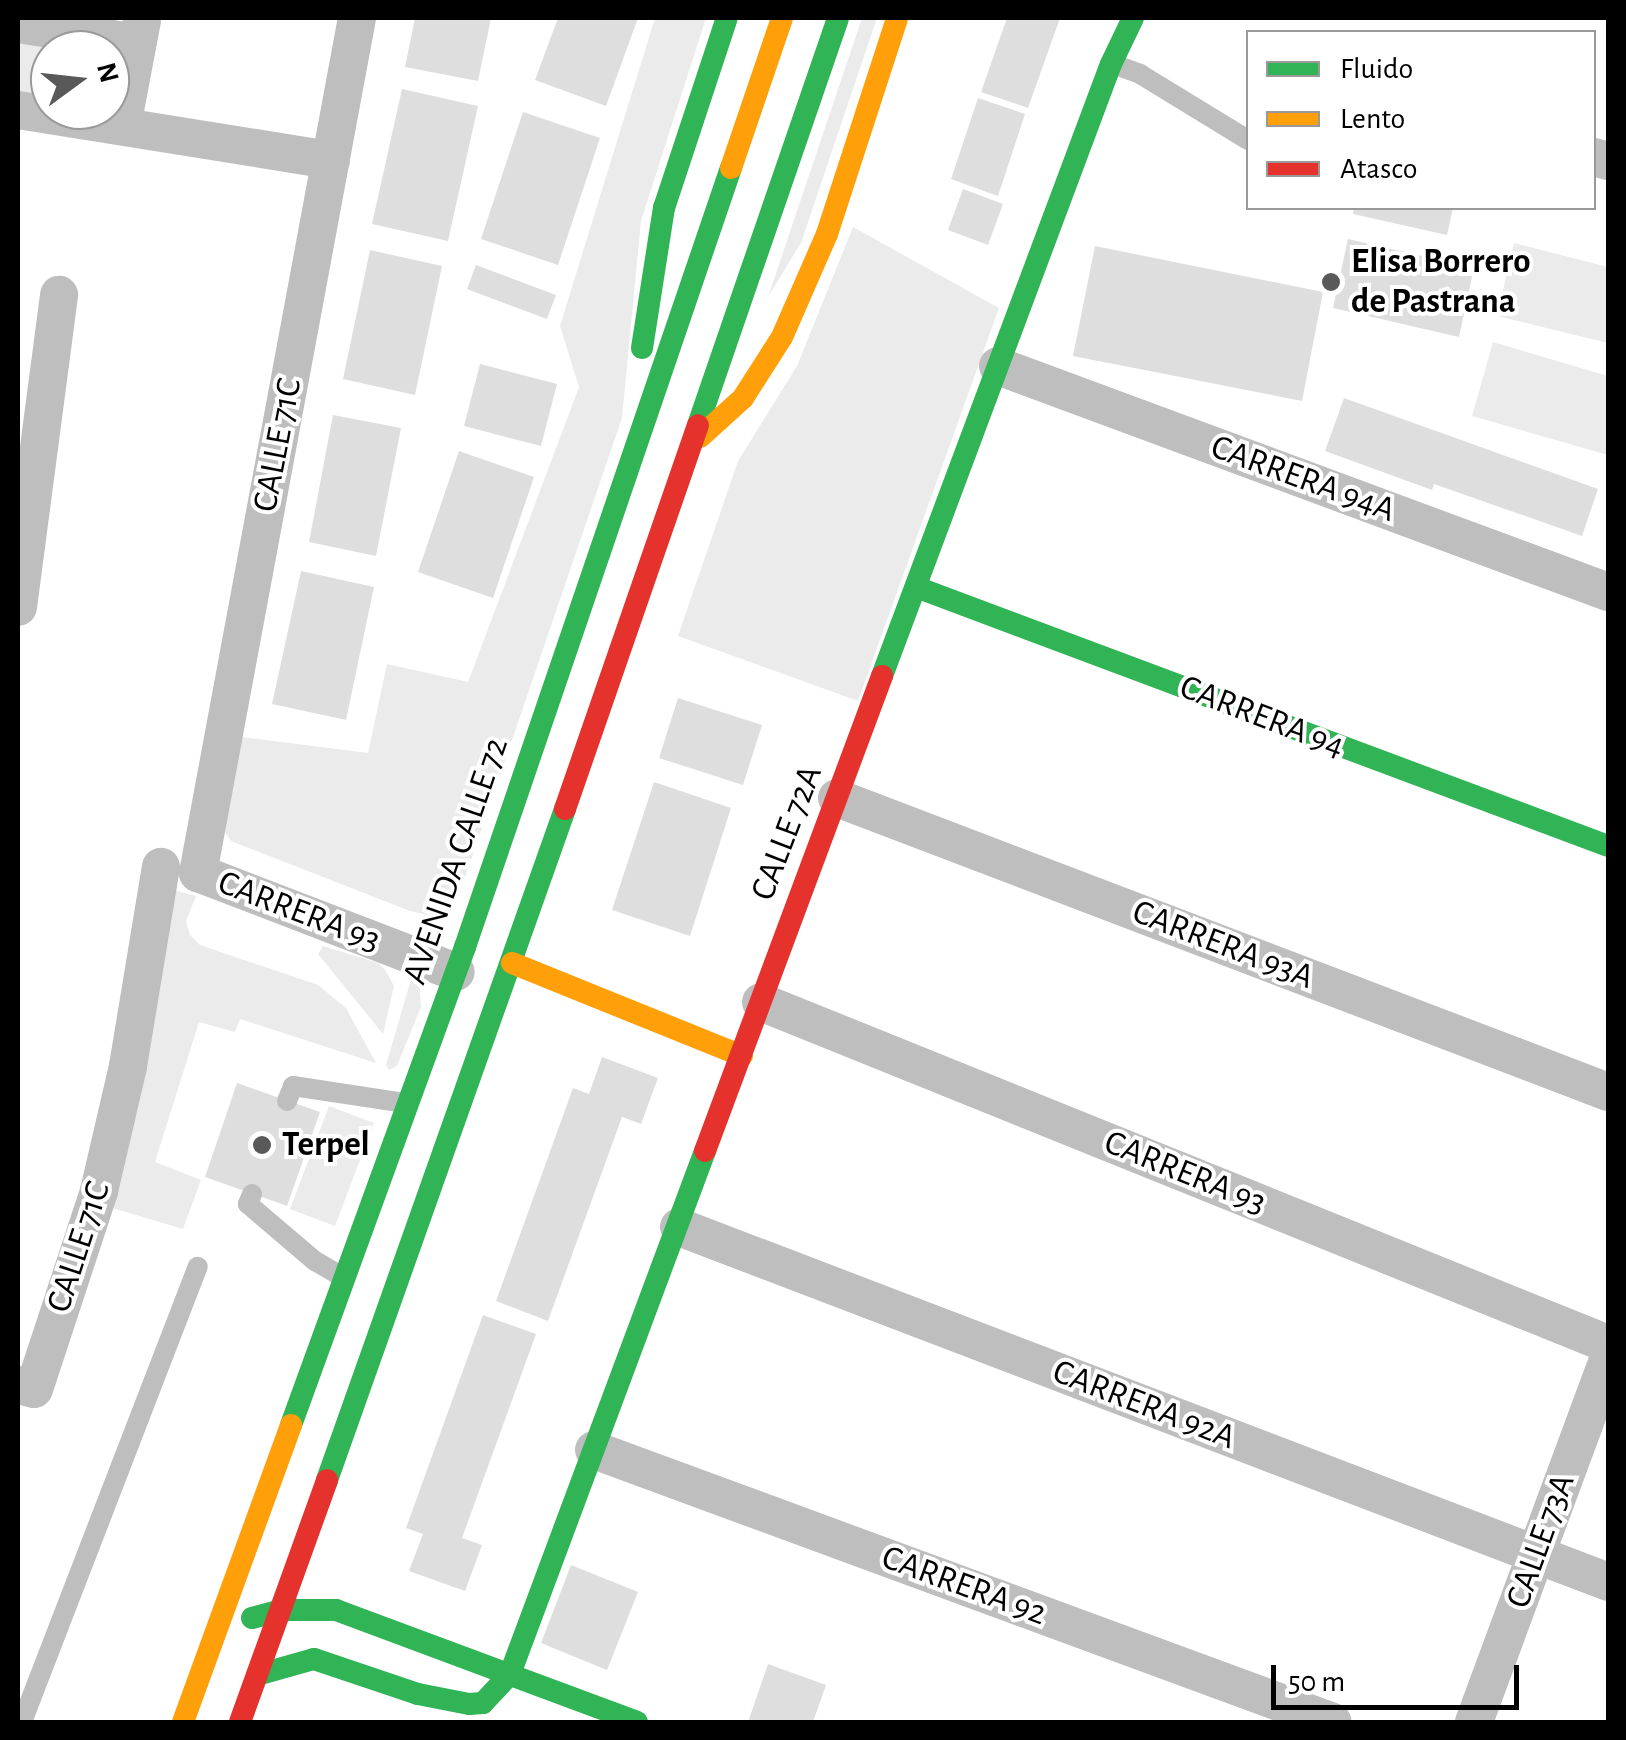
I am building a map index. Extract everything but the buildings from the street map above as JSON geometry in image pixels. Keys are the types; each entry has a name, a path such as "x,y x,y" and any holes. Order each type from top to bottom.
{"main road":[{"path":"624,476 664,208 727,18"},
{"name":"AVENIDA CALLE 72","path":"183,1722 456,972 782,18"},
{"path":"240,1722 512,963 838,18"},
{"path":"690,445 743,398 782,337 826,234 897,18"},
{"name":"CALLE 72A","path":"510,1674 1111,64 1132,18"},
{"name":"CARRERA 94","path":"916,587 1608,846"},
{"path":"512,963 742,1056"},
{"path":"218,1627 282,1610 336,1610 637,1722"},
{"path":"258,1675 314,1658 416,1701 482,1703 510,1674"}],"street":[{"name":"CALLE 71C","path":"198,873 358,18"},
{"path":"18,24 140,30 130,83"},
{"path":"130,127 331,160"},
{"path":"18,607 32,386 60,295"},
{"name":"CARRERA 94A","path":"998,366 1608,592"},
{"name":"CARRERA 93A","path":"837,798 1608,1092"},
{"name":"CALLE 71C","path":"26,1387 100,1191 128,1066 161,867"},
{"name":"CARRERA 93","path":"198,873 456,972"},
{"name":"CARRERA 93","path":"761,1002 1608,1344"},
{"name":"CARRERA 92A","path":"679,1227 1608,1582"},
{"name":"CALLE 73A","path":"1474,1722 1608,1359"},
{"name":"CARRERA 92","path":"594,1450 1333,1722"}],"lane":[{"path":"1111,64 1140,74 1246,139"},
{"path":"287,1101 293,1086 408,1104"},
{"path":"252,1194 248,1204 316,1261 345,1278"},
{"path":"22,1722 198,1267"}],"shaded area":[{"path":"655,18 706,18 641,221 622,418 458,898 442,918 410,911 231,841 223,829 234,736 368,753 387,664 468,682 579,387 560,326"},
{"path":"862,18 877,18 801,243 768,297"},
{"path":"18,37 30,39 30,97 18,95"},
{"path":"853,227 999,308 858,701 678,636 738,461 797,366"},
{"path":"1514,243 1608,267 1608,343 1497,316"},
{"path":"1493,342 1608,376 1608,455 1472,416"},
{"path":"173,890 196,896 186,921 190,935 200,945 318,985 346,1008 376,1063 240,1019 235,1032 199,1022 155,1162 201,1180 183,1229 102,1205"},
{"path":"323,946 378,963 386,971 394,986 383,1034 318,954"},
{"path":"413,973 419,980 421,1007 397,1066 389,1070 386,1065"},
{"path":"329,1106 374,1123 335,1226 290,1209"}],"traffic: fast":[{"path":"642,348 664,208 727,18"},
{"path":"698,425 838,18"},
{"path":"882,676 1111,64 1133,18"},
{"path":"291,1425 465,947 731,168"},
{"path":"916,587 1608,846"},
{"path":"327,1480 565,809"},
{"path":"257,1675 314,1659 418,1694 469,1704 483,1703 510,1674 705,1151"},
{"path":"252,1618 282,1610 336,1610 637,1722"}],"traffic: slow":[{"path":"731,168 782,18"},
{"path":"700,437 743,398 782,337 827,234 897,18"},
{"path":"512,963 742,1056"},
{"path":"183,1722 291,1425"}],"traffic: jam":[{"path":"565,809 698,425"},
{"path":"705,1151 882,676"},
{"path":"240,1722 327,1480"}],"place":[{"name":"Elisa Borrero de Pastrana","path":"1331,282"},
{"name":"Terpel","path":"262,1145"}]}
